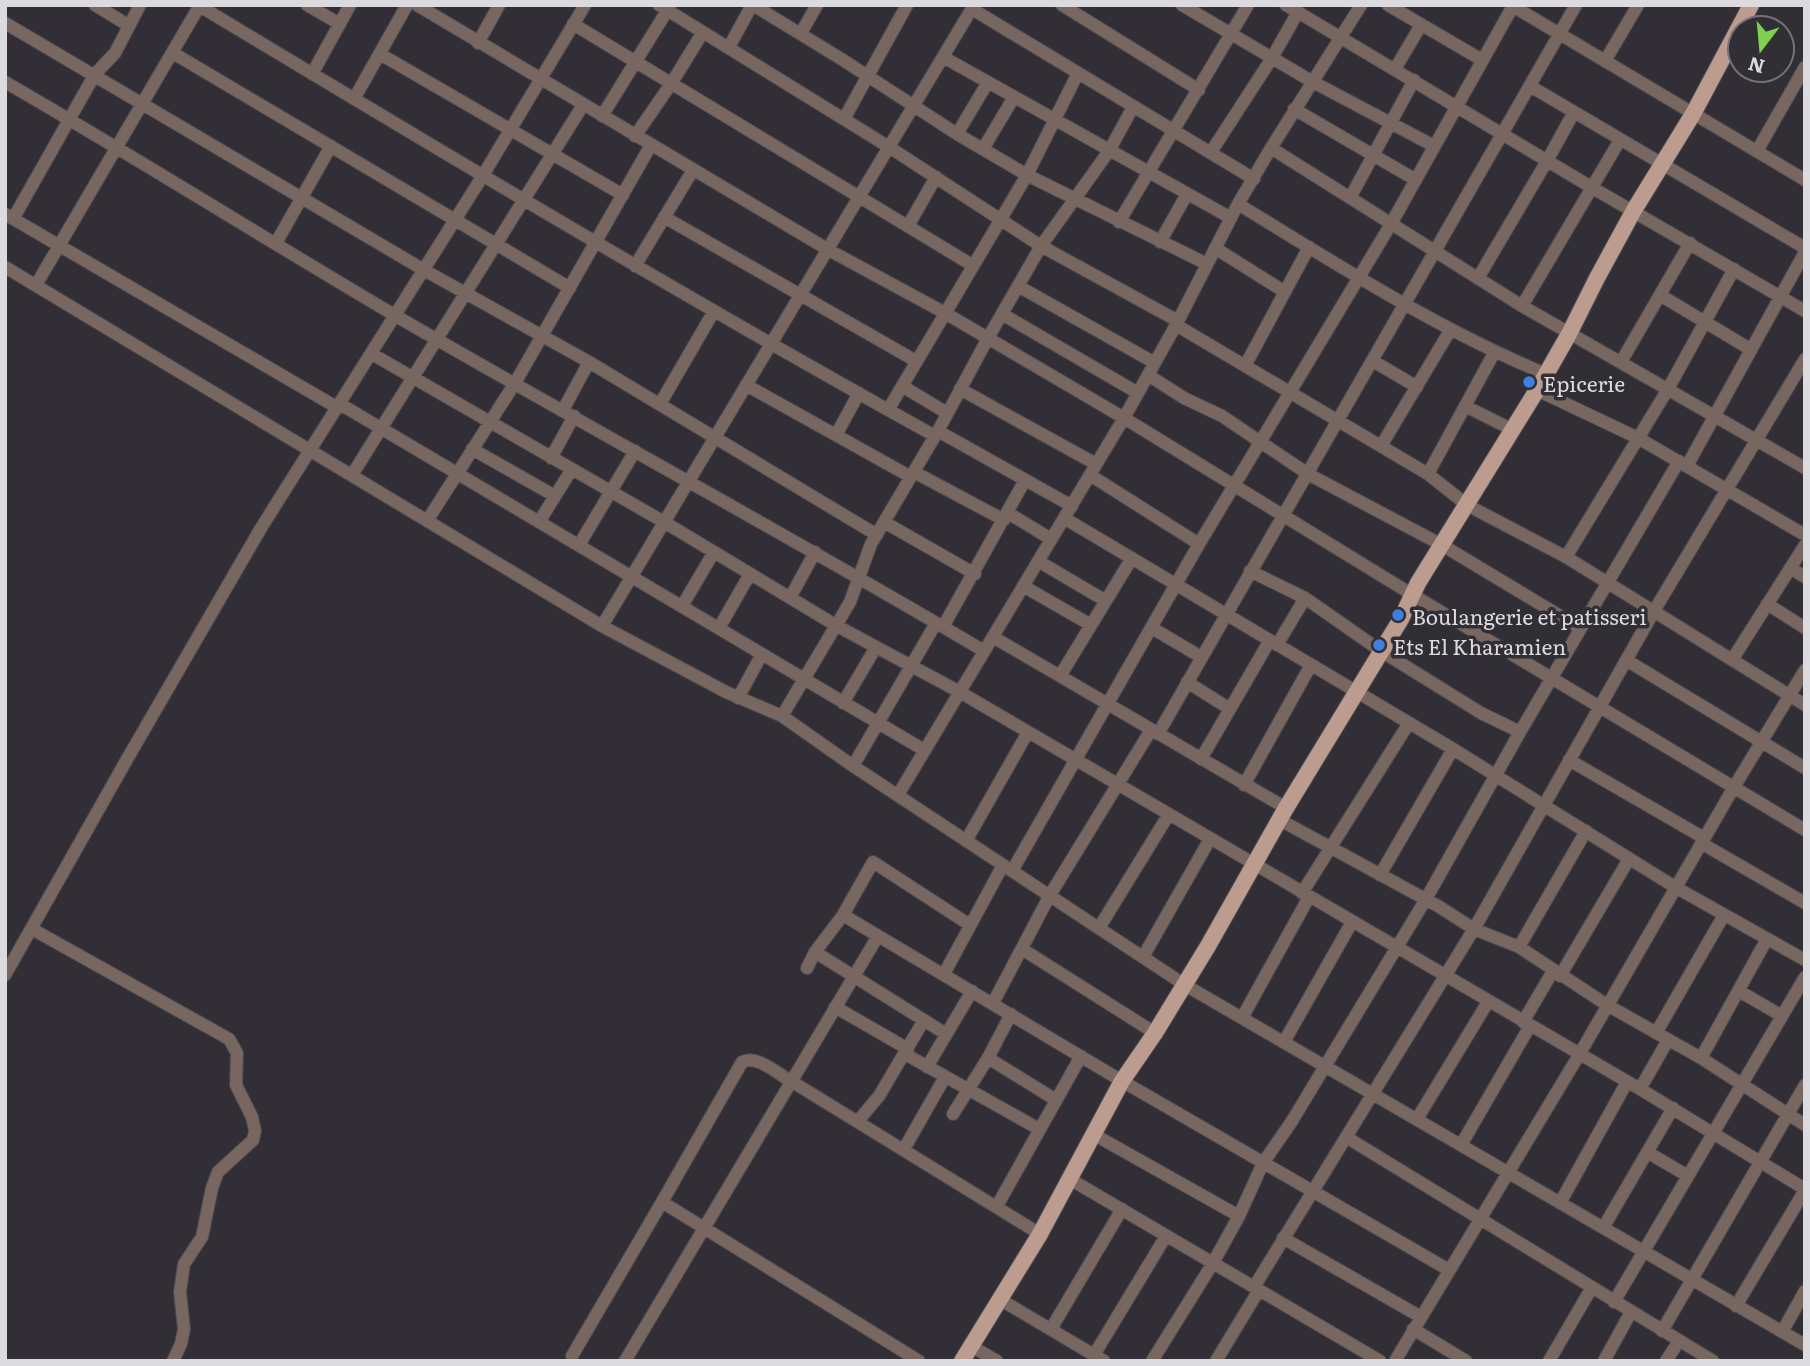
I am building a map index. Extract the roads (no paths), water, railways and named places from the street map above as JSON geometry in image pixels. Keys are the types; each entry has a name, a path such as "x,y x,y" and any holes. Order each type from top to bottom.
{"main road":[{"path":"967,1354 1040,1234 1122,1081 1185,985 1442,545 1537,390 1634,210 1693,114 1752,5"}],"street":[{"path":"95,5 128,25"},
{"path":"140,5 115,53 95,74 9,216 382,429 924,750"},
{"path":"307,5 340,24"},
{"path":"312,74 350,5"},
{"path":"354,99 407,5"},
{"path":"417,5 827,249 945,313 1124,418 1805,830"},
{"path":"478,43 499,5"},
{"path":"5,975 261,528 482,177 584,5"},
{"path":"729,47 753,5 1027,175 1207,264"},
{"path":"801,33 817,5"},
{"path":"844,119 907,5"},
{"path":"1062,5 1084,11 1199,89"},
{"path":"1182,5 1313,82 1434,146"},
{"path":"1119,222 1248,5"},
{"path":"1286,5 1805,311"},
{"path":"898,795 1124,418 1177,323 1238,204 1361,5"},
{"path":"1388,5 1482,60"},
{"path":"993,1003 1050,895 1187,682 1576,5"},
{"path":"36,285 199,6 482,177 771,344 888,410 937,433 1072,506"},
{"path":"1605,61 1635,6"},
{"path":"602,116 665,7 1041,246 1177,323 1338,423 1428,474 1468,505 1566,557 1805,705"},
{"path":"602,626 973,7 1254,179"},
{"path":"944,974 970,925 1076,760 1199,544 1391,224 1482,60 1517,7 1693,114 1802,173"},
{"path":"1211,152 1272,58 1298,12"},
{"path":"5,23 424,270 589,362 877,535"},
{"path":"573,24 972,265"},
{"path":"1395,69 1421,25"},
{"path":"635,136 671,84 702,32"},
{"path":"173,53 570,288"},
{"path":"380,54 622,195"},
{"path":"943,57 1230,218"},
{"path":"1757,151 1805,67"},
{"path":"888,410 1027,175 1078,73"},
{"path":"1350,198 1414,80"},
{"path":"5,82 438,340 815,552 984,651"},
{"path":"957,134 988,82"},
{"path":"1152,1361 1213,1263 1239,1216 1263,1163 1292,1121 1426,899 1607,582 1715,415 1805,250 1530,86"},
{"path":"983,149 1014,97"},
{"path":"352,475 583,105"},
{"path":"782,716 837,626 860,578 866,554 1041,246 1108,151 1133,107"},
{"path":"1294,110 1416,180"},
{"path":"1478,278 1574,112"},
{"path":"1522,306 1620,140"},
{"path":"427,521 515,383 651,145"},
{"path":"276,243 331,146"},
{"path":"1271,148 1522,306 1804,466"},
{"path":"635,265 693,170"},
{"path":"908,226 936,177"},
{"path":"1160,242 1187,194"},
{"path":"1238,204 1405,305 1494,353 1546,374"},
{"path":"664,218 916,361"},
{"path":"1621,362 1690,243"},
{"path":"1245,366 1310,247"},
{"path":"1215,248 1286,292"},
{"path":"5,267 602,626 738,698 782,716 853,766 1185,985 1805,1345"},
{"path":"1566,557 1668,389 1734,269"},
{"path":"1018,286 1155,363"},
{"path":"1660,295 1751,349"},
{"path":"660,404 714,311"},
{"path":"1002,314 1138,393"},
{"path":"1381,446 1451,329"},
{"path":"1428,474 1494,353"},
{"path":"372,354 664,522 837,626 958,691 1169,814 1640,1089 1805,1190 1736,1306"},
{"path":"1216,1361 1283,1238 1474,929 1654,611 1805,359"},
{"path":"1373,361 1417,387"},
{"path":"551,458 589,362"},
{"path":"1148,375 1184,398 1222,416 1308,474 1442,545 1580,628"},
{"path":"747,385 912,475 1051,539"},
{"path":"902,386 947,413"},
{"path":"960,389 1093,470 1199,544"},
{"path":"1537,390 1638,438 1805,535"},
{"path":"836,435 859,393"},
{"path":"1465,406 1513,430"},
{"path":"472,449 555,496"},
{"path":"579,545 635,451"},
{"path":"539,522 572,469"},
{"path":"853,766 911,666 975,574 1026,480"},
{"path":"1064,518 1453,749 1675,887 1805,960"},
{"path":"884,522 975,574"},
{"path":"1731,660 1805,545"},
{"path":"681,606 713,552"},
{"path":"790,598 815,552"},
{"path":"1060,676 1132,558"},
{"path":"1038,561 1106,601"},
{"path":"1790,568 1805,577"},
{"path":"1250,571 1305,598 1381,651 1481,713 1520,732"},
{"path":"719,628 750,574"},
{"path":"1023,586 1091,625"},
{"path":"1201,759 1273,642 1305,598"},
{"path":"1767,604 1805,628"},
{"path":"1152,628 1201,657"},
{"path":"993,636 1244,785 1330,847 1426,899 1474,929 1519,947 1607,1005 1700,1058 1805,1125"},
{"path":"843,703 876,648"},
{"path":"738,698 762,654"},
{"path":"1626,660 1805,768"},
{"path":"1244,785 1311,665"},
{"path":"1395,1361 1805,670"},
{"path":"1187,682 1230,709"},
{"path":"1242,1017 1330,847 1409,723"},
{"path":"966,841 1028,732"},
{"path":"1380,875 1453,749"},
{"path":"1569,760 1805,903"},
{"path":"1099,928 1169,814"},
{"path":"1519,947 1586,831"},
{"path":"1143,957 1210,839"},
{"path":"1461,1145 1556,973 1629,859"},
{"path":"807,968 815,952 843,915 873,862 970,925"},
{"path":"843,915 1122,1081 1449,1270"},
{"path":"1656,1033 1724,915"},
{"path":"1284,1042 1352,922"},
{"path":"32,929 229,1039 237,1053 236,1085 252,1117 255,1131 253,1140 218,1172 202,1237 184,1264 180,1292 184,1329 173,1361"},
{"path":"625,1361 878,936"},
{"path":"1700,1058 1768,939"},
{"path":"1022,949 1155,1033"},
{"path":"815,952 946,1034"},
{"path":"1614,1302 1805,977"},
{"path":"927,1066 972,991"},
{"path":"1739,991 1782,1016"},
{"path":"1417,1119 1488,1002"},
{"path":"835,1007 927,1066 1039,1129"},
{"path":"953,1114 1012,1014"},
{"path":"858,1121 873,1105 924,1020"},
{"path":"1640,1089 1668,1040"},
{"path":"997,1206 1081,1056"},
{"path":"988,1058 1056,1100"},
{"path":"574,1359 742,1062 747,1059 754,1060 858,1121 1040,1234"},
{"path":"904,1149 946,1077"},
{"path":"1560,1203 1627,1082"},
{"path":"1662,1331 1805,1085"},
{"path":"1603,1228 1672,1108"},
{"path":"1093,1134 1239,1216"},
{"path":"1346,1137 1591,1289 1713,1361"},
{"path":"1647,1152 1688,1176"},
{"path":"1068,1178 1380,1361"},
{"path":"662,1202 906,1357 919,1361"},
{"path":"1051,1329 1122,1209"},
{"path":"1001,1300 1099,1358 1167,1236"},
{"path":"1283,1238 1421,1317"},
{"path":"1549,1361 1591,1289"},
{"path":"1782,1332 1805,1291"},
{"path":"1604,1361 1631,1312"},
{"path":"1413,1329 1466,1361"},
{"path":"1666,1361 1679,1341"},
{"path":"967,1354 997,1361"}],"place":[{"name":"Epicerie","path":"1529,382"},
{"name":"Boulangerie et patisseri","path":"1398,615"},
{"name":"Ets El Kharamien","path":"1379,645"}]}
